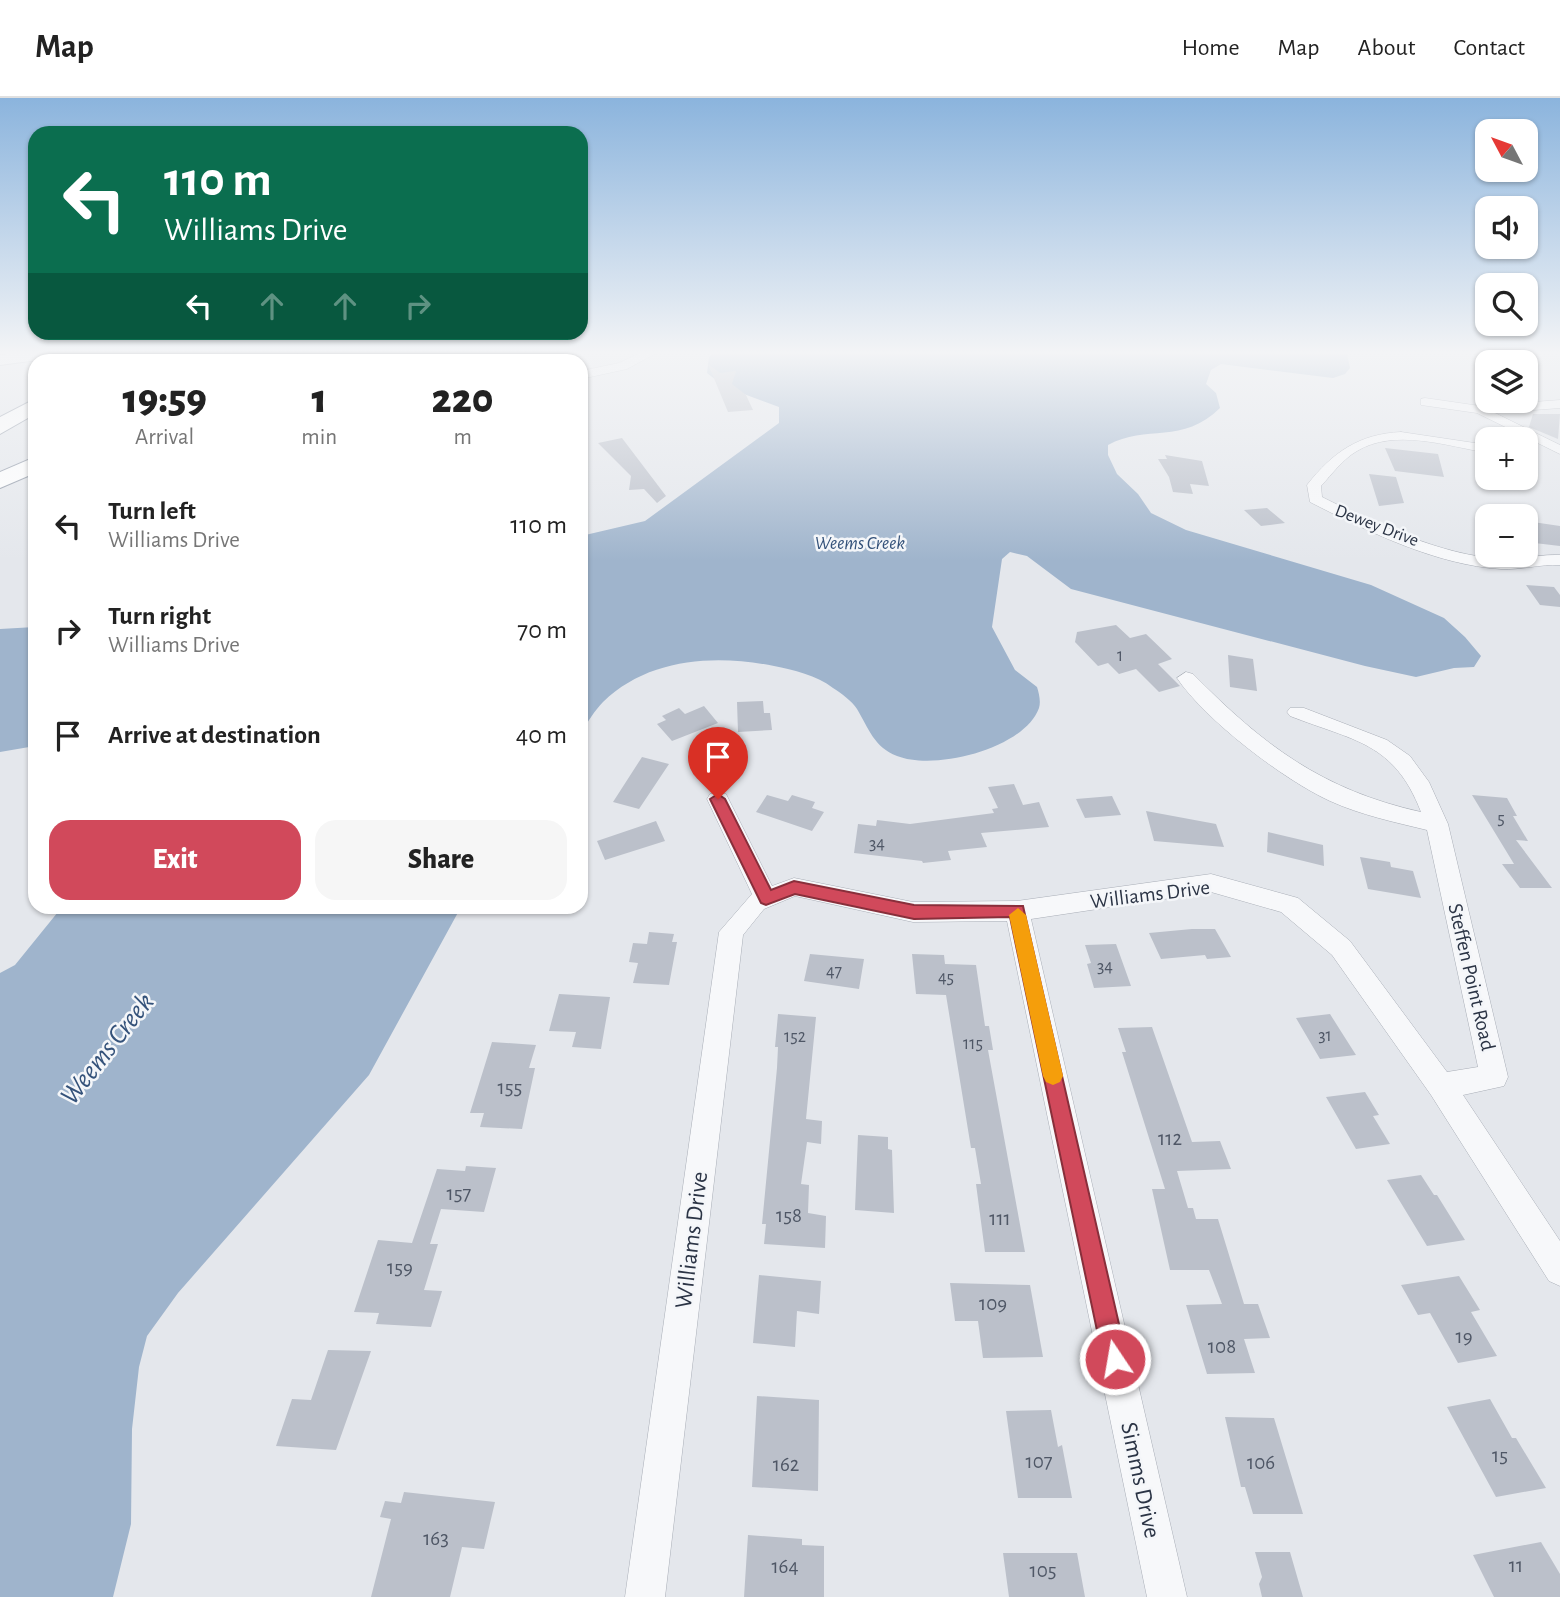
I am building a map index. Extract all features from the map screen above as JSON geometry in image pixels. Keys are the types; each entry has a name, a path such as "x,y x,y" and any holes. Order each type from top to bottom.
{"highway":[{"path":"0,482 28,468"}],"street":[{"path":"1502,421 1560,450"},
{"name":"Dewey Drive","path":"1475,447 1406,438 1373,438 1351,447 1314,485 1315,499 1343,514 1463,557 1501,564 1560,560"},
{"path":"1538,455 1560,458"},
{"path":"1186,678 1215,710 1325,790 1380,811 1437,824"},
{"name":"Steffen Point Road","path":"1297,712 1367,740 1404,761 1422,789 1437,824 1494,1077 1441,1086"},
{"path":"718,799 766,898"},
{"name":"Williams Drive","path":"645,1597 731,932 756,902 794,887 914,912 1017,911 1212,883 1289,905 1341,948 1441,1086 1560,1270"},
{"name":"Simms Drive","path":"1017,911 1167,1597"}],"water":[{"name":"Weems Creek","path":"1202,421 1178,430 1122,439 1108,445 1108,455 1117,474 1138,494 1151,513 1186,530 1371,585 1444,618 1481,656 1474,667 1454,668 1416,677 1365,666 1071,589 1027,556 1010,552 1002,559 992,627 1015,670 1037,687 1040,703 1030,722 1016,735 997,745 977,753 933,761 897,756 877,742 852,703 827,683 789,669 729,660 683,663 640,676 603,702 588,721 588,534 645,521 779,423"},
{"path":"28,627 28,747 0,752 0,629"},
{"name":"Weems Creek","path":"56,914 457,914 369,1075 178,1293 147,1336 139,1367 132,1429 131,1524 113,1597 0,1597 0,973 15,965"}],"building":[{"path":"1531,421 1559,421 1558,439 1538,431 1538,427 1529,427"},
{"path":"622,438 666,496 657,503 644,489 629,490 631,476 598,443"},
{"path":"1385,448 1438,454 1444,477 1395,471"},
{"path":"1165,455 1202,461 1209,486 1190,484 1193,494 1173,492 1169,477 1158,459 1167,459"},
{"path":"1369,474 1396,477 1404,503 1379,506"},
{"path":"1267,508 1285,523 1261,526 1244,510"},
{"path":"1538,523 1560,526 1560,546 1538,543"},
{"path":"1526,585 1554,587 1560,595 1560,607 1540,605"},
{"path":"1116,625 1130,638 1146,634 1172,659 1158,664 1180,686 1159,692 1136,669 1119,674 1108,663 1098,666 1075,642 1077,632"},
{"path":"1228,655 1253,659 1257,691 1230,687"},
{"path":"763,701 764,713 770,713 772,730 738,732 737,702"},
{"path":"704,706 718,723 672,741 657,724 666,720 662,716 679,708 685,714"},
{"path":"642,757 669,764 639,809 613,802"},
{"path":"1014,784 1023,805 1039,802 1049,827 981,833 987,847 948,851 951,860 923,863 854,853 858,824 876,826 877,820 910,824 994,813 992,809 998,808 988,787"},
{"path":"767,795 788,801 792,795 815,802 812,808 824,812 812,831 756,812"},
{"path":"1472,795 1507,798 1517,816 1513,816 1528,841 1516,840 1552,888 1520,888 1502,864 1514,864"},
{"path":"1112,796 1121,815 1085,818 1076,799"},
{"path":"1146,811 1216,824 1224,847 1154,841"},
{"path":"656,821 665,841 605,860 597,841"},
{"path":"1268,832 1323,845 1324,866 1267,852"},
{"path":"1360,857 1390,862 1391,867 1413,871 1421,898 1368,889"},
{"path":"1215,929 1231,957 1207,959 1205,955 1161,959 1149,933"},
{"path":"649,932 674,934 672,942 677,942 669,985 633,983 638,963 629,962 633,943 647,944"},
{"path":"1116,944 1131,986 1094,988 1087,964 1091,963 1085,945"},
{"path":"810,954 864,959 859,989 804,981"},
{"path":"912,954 944,955 945,964 976,965 985,1026 989,1026 993,1050 988,1050 1025,1252 985,1252 976,1184 981,1184 975,1148 971,1148 946,995 916,994"},
{"path":"559,994 610,997 601,1049 572,1047 576,1032 549,1031"},
{"path":"778,1014 816,1017 806,1119 822,1121 821,1144 807,1142 801,1184 809,1185 808,1213 826,1216 825,1248 764,1244 766,1224 762,1224 777,1068 778,1047 775,1047"},
{"path":"1330,1014 1356,1055 1320,1059 1296,1018"},
{"path":"1152,1027 1192,1142 1220,1141 1231,1169 1177,1171 1188,1208 1193,1208 1196,1219 1218,1219 1244,1304 1258,1304 1270,1338 1244,1339 1255,1373 1207,1374 1186,1305 1222,1304 1209,1270 1170,1270 1152,1189 1165,1189 1122,1052 1126,1052 1118,1028"},
{"path":"492,1042 536,1045 529,1068 535,1068 522,1129 480,1127 484,1113 470,1113"},
{"path":"1365,1092 1379,1115 1373,1116 1390,1144 1356,1149 1326,1097"},
{"path":"858,1135 888,1137 888,1149 892,1150 894,1213 855,1210"},
{"path":"466,1166 496,1168 484,1212 441,1209 430,1244 438,1244 424,1290 442,1291 431,1327 376,1324 379,1313 354,1312 378,1240 412,1243 437,1169 465,1171"},
{"path":"1421,1175 1465,1240 1427,1246 1387,1180"},
{"path":"759,1275 821,1281 819,1314 797,1311 795,1347 753,1343"},
{"path":"1459,1276 1480,1310 1471,1312 1497,1356 1458,1363 1430,1313 1418,1315 1401,1285"},
{"path":"950,1283 1030,1285 1043,1357 983,1358 978,1321 955,1321"},
{"path":"328,1350 371,1351 336,1450 276,1446 292,1399 311,1400"},
{"path":"757,1396 819,1400 818,1491 752,1487"},
{"path":"1490,1399 1512,1438 1516,1438 1546,1488 1496,1497 1447,1407"},
{"path":"1051,1410 1058,1447 1062,1445 1072,1498 1018,1498 1006,1411"},
{"path":"1225,1417 1274,1418 1303,1514 1253,1514 1245,1487 1241,1487"},
{"path":"404,1492 495,1502 484,1549 462,1547 450,1597 371,1597 391,1519 380,1517 385,1501 401,1503"},
{"path":"748,1535 802,1539 802,1545 824,1546 824,1597 744,1597"},
{"path":"1541,1542 1560,1574 1560,1597 1494,1597 1473,1555"},
{"path":"1255,1552 1290,1552 1303,1597 1262,1597 1259,1584 1262,1577"},
{"path":"1003,1553 1077,1553 1085,1597 1009,1597"}],"slow traffic":[{"path":"1018,915 1053,1076"}],"route":[{"path":"718,799 766,898 794,887 914,912 1017,911 1115,1359"}]}
